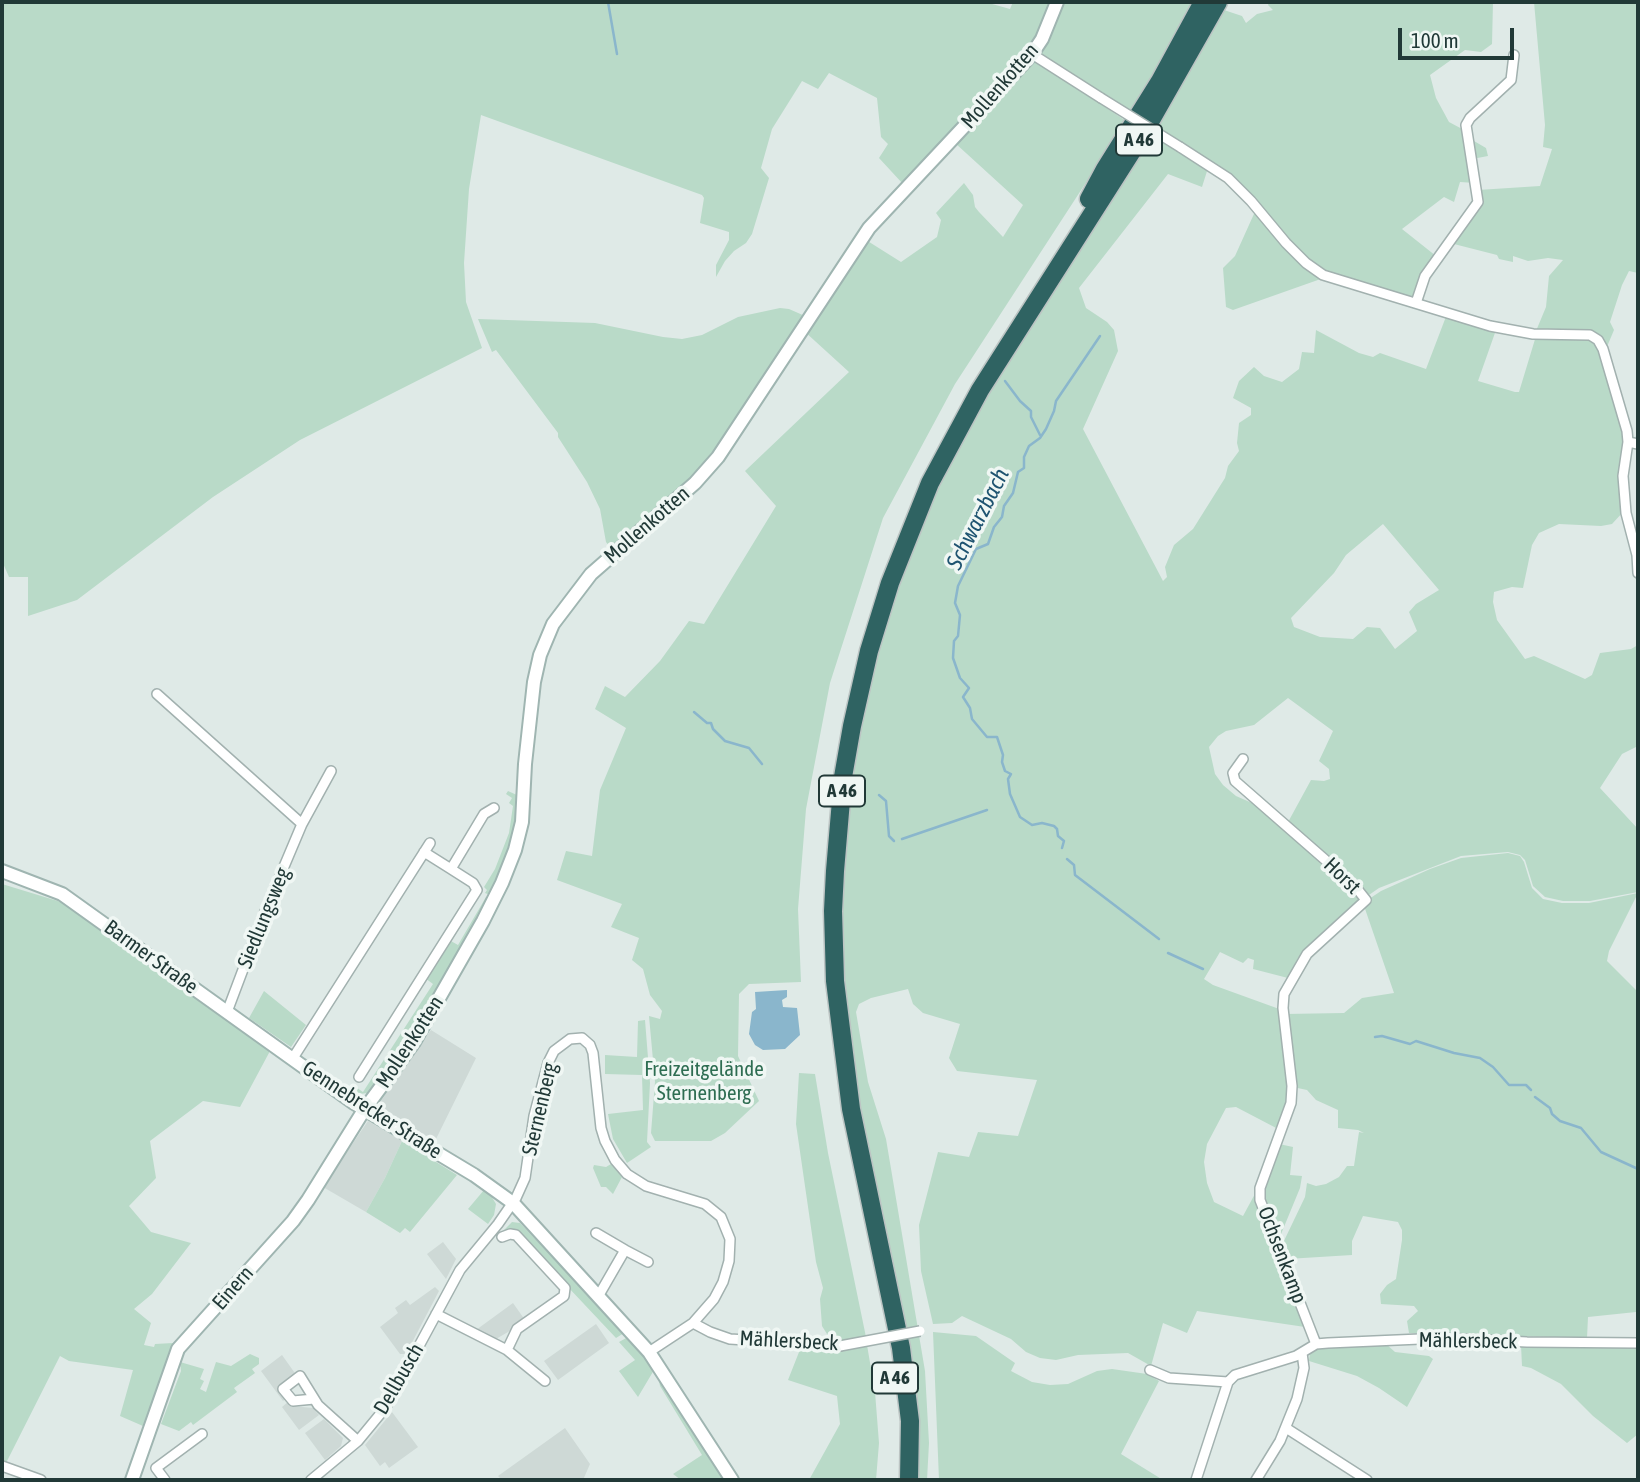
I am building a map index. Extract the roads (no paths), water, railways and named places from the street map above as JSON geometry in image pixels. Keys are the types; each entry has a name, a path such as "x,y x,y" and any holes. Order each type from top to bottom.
{"highway":[{"name":"A 46","path":"899,1480 897,1399 888,1331 850,1158 828,1020 824,946 825,872 832,792 844,722 877,596 906,521 935,458 989,362 1065,246 1105,169 1160,81 1203,2"},
{"name":"A 46","path":"909,1480 910,1421 901,1348 853,1120 835,981 835,871 843,777 852,726 866,664 890,583 930,483 980,390 1143,134 1218,2"}],"main road":[{"name":"Mollenkotten","path":"364,1110 414,1042 483,921 510,865 520,835 524,811 524,764 534,682 540,655 552,624 591,574 706,472 737,431 869,228 1032,54 1042,39 1057,2"},
{"name":"Barmer Straße","path":"2,872 62,894 293,1058"},
{"name":"Gennebrecker Straße","path":"293,1058 364,1110 474,1175 513,1203 649,1352 732,1480"},
{"name":"Einern","path":"132,1480 178,1349 293,1221 364,1110"}],"street":[{"path":"1032,54 1228,178 1286,243 1323,275 1503,329 1533,334 1590,335 1598,340 1603,349 1628,442 1623,475 1626,513 1637,555 1638,573"},
{"path":"1416,303 1425,276 1478,202 1466,125 1511,80 1514,55"},
{"path":"1628,442 1638,444"},
{"path":"157,694 302,824"},
{"name":"Horst","path":"1243,759 1233,773 1235,780 1353,885 1366,900 1307,954 1296,969 1284,994 1287,1044"},
{"name":"Siedlungsweg","path":"227,1012 302,824 331,771"},
{"path":"451,869 484,814 494,808"},
{"name":"Gennebrecker Straße","path":"293,1058 430,843"},
{"name":"Gennebrecker Straße","path":"359,1077 477,890 473,883 424,852"},
{"name":"Sternenberg","path":"513,1203 525,1178 534,1116 548,1063 561,1044 570,1039 582,1038 590,1045 593,1053 601,1128 604,1141 615,1160 627,1174 646,1186 705,1204 721,1217 728,1231 731,1250 723,1282 714,1299 693,1323 649,1352"},
{"name":"Ochsenkamp","path":"1287,1044 1292,1086 1291,1103 1260,1188 1260,1200 1316,1344"},
{"name":"Dellbusch","path":"311,1480 358,1441 386,1407 460,1270 513,1203"},
{"path":"596,1233 648,1262"},
{"path":"502,1237 516,1235 565,1288 564,1296 517,1329 507,1350"},
{"path":"599,1295 625,1250"},
{"path":"436,1314 507,1350 545,1381"},
{"name":"Mählersbeck","path":"693,1323 730,1339 841,1346 924,1330"},
{"name":"Mählersbeck","path":"1316,1344 1443,1338 1638,1343"},
{"path":"1196,1480 1228,1382 1235,1375 1302,1353 1316,1344"},
{"path":"1256,1480 1286,1429 1297,1399 1304,1368 1302,1353"},
{"path":"1150,1370 1169,1378 1228,1382"},
{"path":"314,1399 358,1441"},
{"path":"1286,1429 1367,1480"},
{"path":"165,1480 156,1468 202,1434"},
{"path":"2,1466 41,1480"}],"water":[{"path":"787,990 787,997 782,1000 783,1007 797,1008 800,1035 785,1049 763,1050 755,1045 749,1034 752,1012 756,1009 755,992"}],"waterway":[{"path":"608,2 617,54"},
{"name":"Schwarzbach","path":"1062,848 1064,841 1058,836 1054,826 1042,823 1032,825 1020,817 1010,794 1008,779 1011,774 1005,771 997,737 987,737 972,719 970,708 963,697 969,688 960,678 953,658 960,615 955,603 958,586 976,549 988,544 994,527 1002,517 1004,506 1013,493 1018,472 1024,468 1024,457 1029,446 1040,438 1046,429 1056,401 1100,336"},
{"path":"1005,381 1031,411 1031,417 1040,435"},
{"path":"694,712 707,723 711,723 713,729 725,741 749,748 762,764"},
{"path":"879,795 886,801 889,836 894,841"},
{"path":"902,839 987,810"},
{"name":"Schwarzbach","path":"1067,859 1074,865 1075,875 1159,939"},
{"name":"Schwarzbach","path":"1168,953 1203,969"},
{"name":"Schwarzbach","path":"1375,1037 1382,1036 1410,1044 1416,1041 1480,1058 1493,1067 1509,1085 1526,1085 1531,1090"},
{"name":"Schwarzbach","path":"1535,1097 1550,1108 1560,1121 1581,1128 1601,1152 1638,1169"}],"park label":[{"name":"Freizeitgelände Sternenberg","path":"704,1081"}]}
